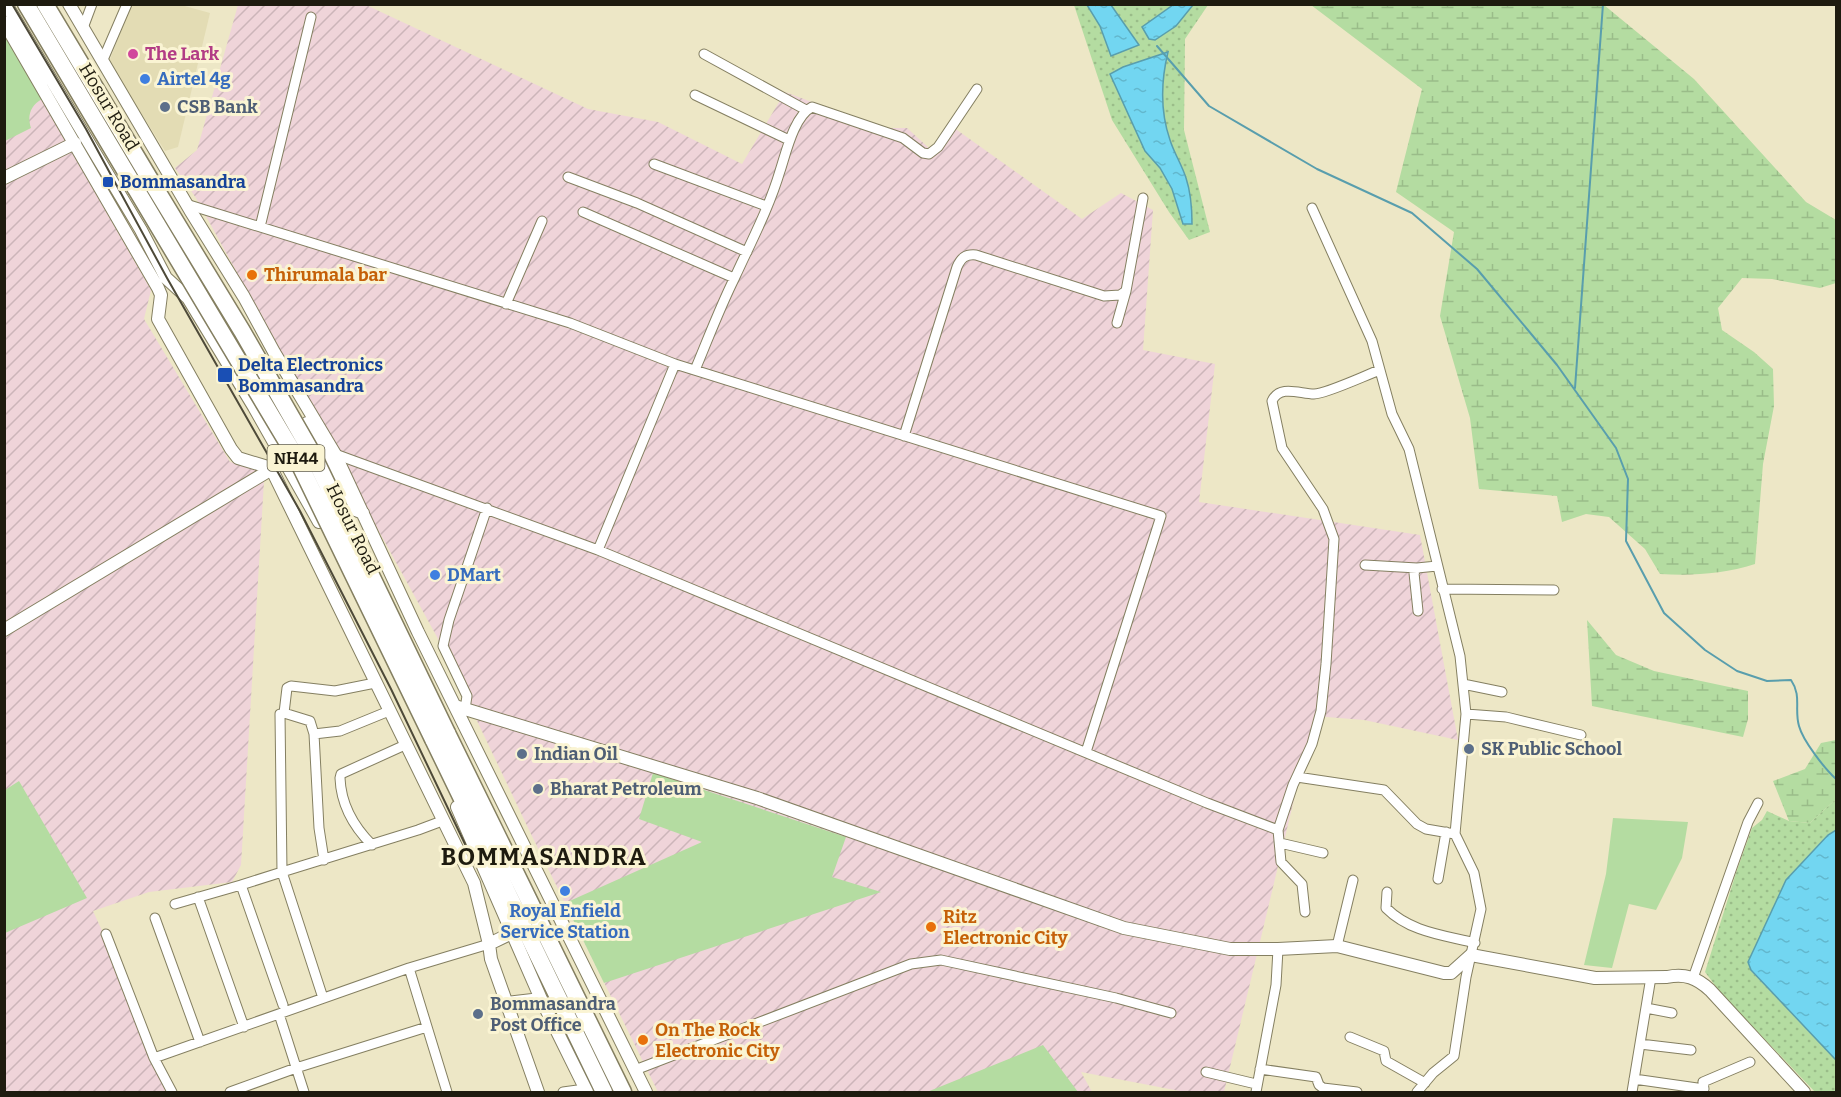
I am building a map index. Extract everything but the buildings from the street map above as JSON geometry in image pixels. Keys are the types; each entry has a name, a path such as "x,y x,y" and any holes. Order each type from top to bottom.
{"highway":[{"name":"Hosur Road","path":"26,4 296,457 623,1092"},
{"name":"Hosur Road","path":"45,4 242,331 312,453 604,1092"}],"street":[{"path":"6,4 97,168 161,295 158,319 231,449 238,458 271,468 474,883 489,944 490,958 538,1092"},
{"path":"69,4 186,204 244,297 363,513 460,707 646,1092"},
{"path":"83,28 92,4"},
{"path":"102,62 127,4"},
{"path":"260,227 311,18"},
{"path":"4,22 75,142 97,168 141,230 166,278 188,298 314,512 462,818 541,999 586,1090 563,1092"},
{"path":"704,54 806,110"},
{"path":"695,370 734,278 754,241 780,174 789,140 806,110 812,107 903,138 923,153 929,154 938,147 977,89"},
{"path":"695,95 789,140"},
{"path":"4,178 75,142"},
{"path":"654,164 766,206"},
{"path":"568,177 637,203 747,252"},
{"path":"1117,323 1126,291 1143,198"},
{"path":"186,204 570,323 675,364 1161,516 1086,752"},
{"path":"1312,208 1372,341 1392,414 1409,449 1460,656 1466,714 1451,833 1438,879"},
{"path":"583,212 734,278"},
{"path":"506,304 542,221"},
{"path":"904,436 957,267 967,255 976,255 1104,296 1120,296 1126,291"},
{"path":"598,550 675,364"},
{"path":"1305,912 1302,884 1281,862 1278,830 1297,777 1312,744 1321,711 1334,539 1323,509 1282,448 1272,401 1277,393 1283,391 1317,394 1380,370"},
{"path":"331,455 350,508 363,513"},
{"path":"4,630 271,468 331,455 487,508 598,550 1278,830"},
{"path":"314,512 346,499"},
{"path":"460,707 467,696 443,646 449,620 487,508"},
{"path":"1365,565 1417,568 1437,566"},
{"path":"1417,568 1414,573 1418,611"},
{"path":"1442,589 1554,590"},
{"path":"284,712 287,688 291,686 335,691 375,683"},
{"path":"1463,684 1502,692"},
{"path":"460,707 757,798 1124,928 1230,948 1278,949 1337,946 1444,973 1451,973 1473,949"},
{"path":"314,734 340,731 389,711"},
{"path":"323,998 282,872 279,714 284,712 310,721 314,734 319,828 324,860"},
{"path":"1466,714 1506,717 1581,735"},
{"path":"372,845 345,807 340,778 342,774 405,745"},
{"path":"1297,777 1383,790 1417,824 1426,829 1451,833"},
{"path":"1693,978 1748,822 1758,803"},
{"path":"175,904 324,860 442,821"},
{"path":"1418,1092 1433,1072 1454,1056 1481,909 1474,873 1451,833"},
{"path":"1280,843 1323,853"},
{"path":"474,883 488,877"},
{"path":"1337,946 1353,880"},
{"path":"241,885 283,1005"},
{"path":"1387,892 1386,908 1398,920 1473,949 1596,978 1677,974 1697,979 1710,990 1804,1092"},
{"path":"198,897 244,1027"},
{"path":"155,918 200,1042"},
{"path":"154,1059 409,968 489,944 512,933"},
{"path":"106,934 154,1059 172,1092"},
{"path":"1206,1072 1256,1088 1276,985 1278,949"},
{"path":"635,1070 911,964 941,960 1106,996 1171,1013"},
{"path":"409,968 447,1092"},
{"path":"1632,1092 1651,977"},
{"path":"506,1003 541,999"},
{"path":"1646,1008 1672,1013"},
{"path":"279,1014 304,1092"},
{"path":"230,1092 296,1068 427,1027"},
{"path":"1350,1037 1384,1051 1386,1061 1425,1083"},
{"path":"1640,1044 1691,1050"},
{"path":"1634,1079 1704,1089 1703,1082 1750,1062"},
{"path":"1260,1069 1316,1077 1319,1086 1323,1088 1356,1092"}],"shaded area":[{"path":"364,4 588,109 658,122 742,164 785,92 882,128 907,128 930,149 950,125 1082,219 1121,193 1153,210 1143,350 1215,364 1199,502 1420,535 1458,740 1364,720 1314,716 1224,1092 1185,1092 1081,1072 1092,1092 658,1092 437,637 196,198 175,168 197,150 238,5"},
{"path":"131,5 181,5 210,13 178,147 165,151 109,62"},
{"path":"4,34 151,290 144,319 230,462 254,468 264,481 241,865 232,882 149,892 93,911 176,1092 5,1092"}],"green space":[{"path":"1074,5 1208,5 1185,39 1184,130 1210,232 1189,240 1112,120"},
{"path":"1311,5 1604,5 1694,79 1806,202 1836,220 1836,283 1820,288 1772,279 1742,278 1718,308 1722,330 1754,352 1773,369 1774,406 1763,464 1755,564 1708,574 1660,574 1645,549 1609,517 1586,514 1562,522 1557,496 1479,489 1470,418 1440,316 1454,232 1396,192 1422,89"},
{"path":"4,34 42,99 30,112 31,128 5,141"},
{"path":"1587,620 1616,655 1654,671 1748,691 1748,719 1743,737 1592,706"},
{"path":"1836,740 1836,799 1810,823 1789,821 1773,781 1805,769 1821,743"},
{"path":"653,773 846,837 832,877 881,892 604,983 565,903 702,842 639,819"},
{"path":"19,781 87,898 5,933 5,790"},
{"path":"1836,799 1836,830 1828,835 1786,880 1751,971 1836,1060 1836,1092 1815,1092 1720,992 1705,972 1752,828 1762,820 1767,811 1789,821 1810,823"},
{"path":"1613,818 1688,822 1682,858 1656,910 1629,904 1612,968 1584,965 1606,874"},
{"path":"1043,1045 1078,1092 927,1092"}],"water":[{"path":"1087,5 1111,5 1139,45 1111,56 1100,26"},
{"path":"1173,5 1193,5 1176,26 1155,40 1149,39 1142,27"},
{"path":"1168,52 1163,85 1164,118 1188,184 1192,224 1183,224 1172,189 1160,168 1145,151 1110,74 1123,67"},
{"path":"1836,830 1836,1060 1751,970 1748,962 1786,880 1828,835"}],"waterway":[{"path":"1575,388 1603,4"},
{"path":"1157,46 1209,106 1317,169 1412,213 1477,269 1557,365 1616,448 1628,479 1626,541 1664,613 1705,650 1737,671 1767,681 1791,680 1797,697 1801,732 1826,769 1836,779"}],"railway":[{"path":"12,4 86,129 167,278 300,511 391,689 465,844"}],"place":[{"name":"The Lark","path":"133,54"},
{"name":"Airtel 4g","path":"145,79"},
{"name":"CSB Bank","path":"165,107"},
{"name":"Bommasandra","path":"108,182"},
{"name":"Thirumala bar","path":"252,275"},
{"name":"Delta Electronics Bommasandra","path":"225,375"},
{"name":"DMart","path":"435,575"},
{"name":"SK Public School","path":"1469,749"},
{"name":"Indian Oil","path":"522,754"},
{"name":"Bharat Petroleum","path":"538,789"},
{"name":"Royal Enfield Service Station","path":"565,891"},
{"name":"Ritz Electronic City","path":"931,927"},
{"name":"Bommasandra Post Office","path":"478,1014"},
{"name":"On The Rock Electronic City","path":"643,1040"}],"district":[{"name":"BOMMASANDRA","path":"544,857"}]}
